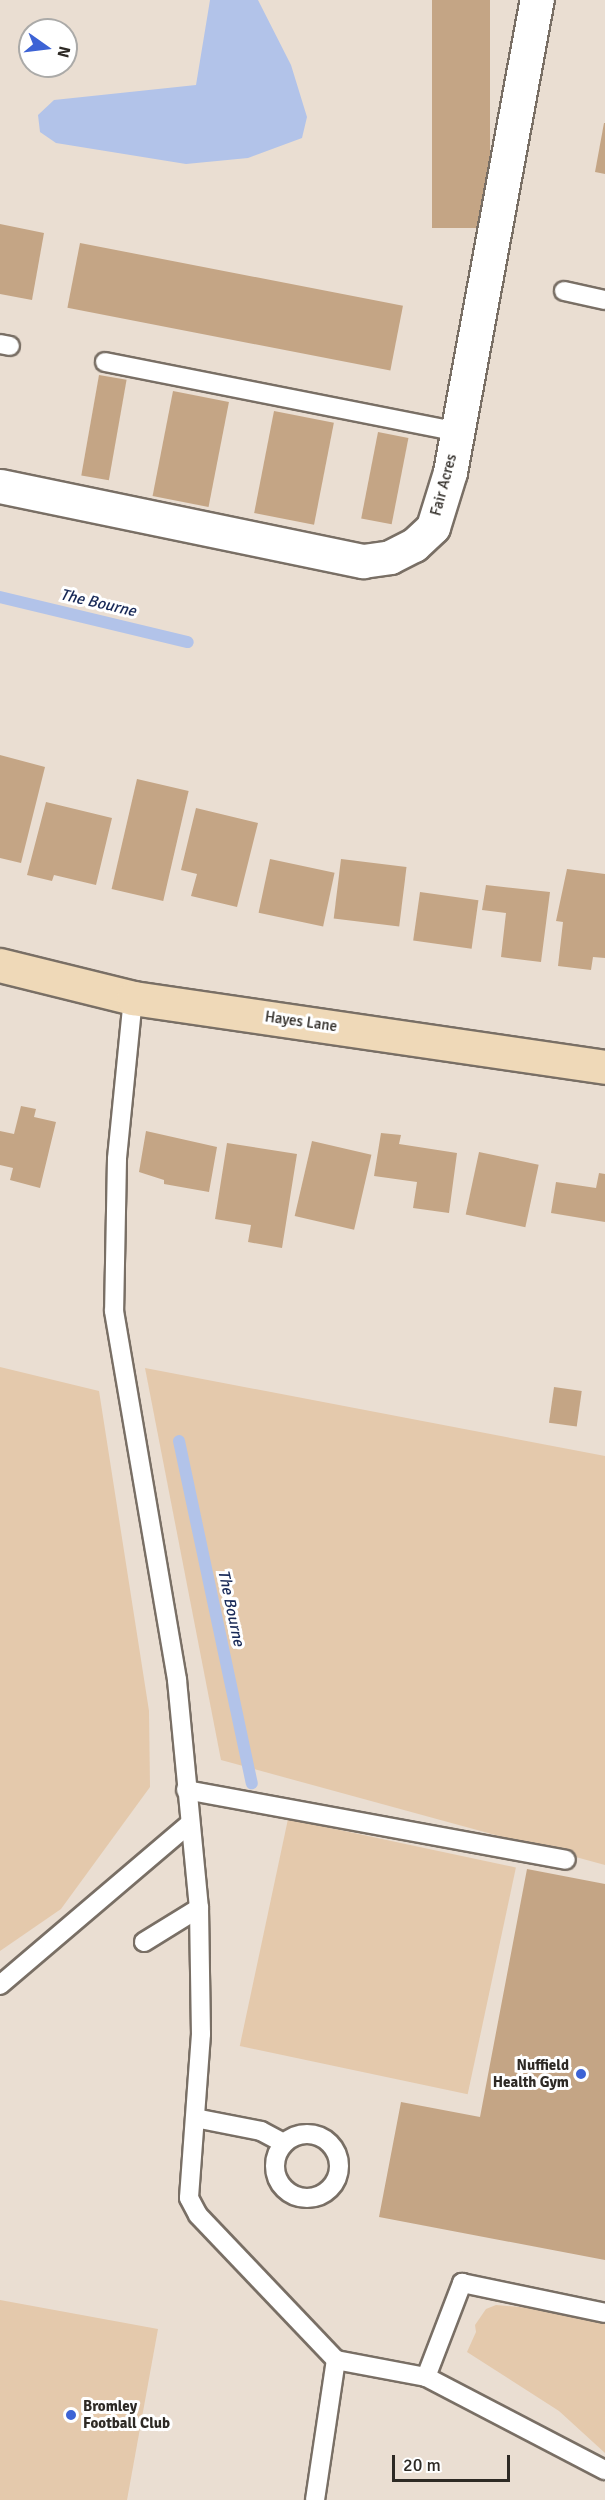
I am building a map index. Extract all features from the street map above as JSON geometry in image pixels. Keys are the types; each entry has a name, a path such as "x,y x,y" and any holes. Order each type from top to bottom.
{"main road":[{"name":"Hayes Lane","path":"0,965 133,998 605,1067"}],"street":[{"name":"Fair Acres","path":"0,486 363,561 390,557 414,545 433,526 450,472 537,0"}],"lane":[{"path":"564,291 605,300"},
{"path":"105,362 458,432"},
{"path":"133,998 117,1159 114,1311 177,1680 189,1824 199,1908 201,2034 189,2198 198,2215 336,2360 426,2377 605,2470"},
{"path":"186,1790 566,1860"},
{"path":"0,1985 189,1824"},
{"path":"144,1942 199,1908"},
{"path":"195,2118 261,2131 284,2143"},
{"path":"426,2377 462,2283 605,2313"},
{"path":"315,2500 336,2360"}],"shaded area":[{"path":"0,1367 99,1391 149,1711 150,1787 61,1909 0,1951"},
{"path":"145,1368 605,1456 605,1865 221,1760"},
{"path":"288,1819 516,1867 468,2094 240,2046"},
{"name":"Bromley Football Club","path":"0,2300 158,2329 127,2500 0,2500"},
{"path":"496,2305 576,2312 597,2322 605,2321 605,2453 559,2411 467,2352 476,2332 475,2325 486,2309"}],"water":[{"path":"210,0 258,0 291,65 307,117 302,138 248,158 186,164 56,143 40,132 38,115 54,100 196,85"}],"building":[{"path":"432,0 490,0 490,228 432,228"},
{"path":"605,123 605,174 595,172"},
{"path":"0,224 44,233 32,300 0,294"},
{"path":"80,243 403,306 390,371 67,308"},
{"path":"99,375 127,380 109,480 81,475"},
{"path":"173,391 229,402 209,507 153,496"},
{"path":"274,411 334,423 314,525 254,513"},
{"path":"378,432 408,438 392,524 361,518"},
{"path":"0,755 45,767 21,863 0,858"},
{"path":"137,779 189,791 163,901 112,889"},
{"path":"46,802 112,818 96,885 54,875 52,881 27,875"},
{"path":"196,808 258,823 237,907 191,896 197,874 181,870"},
{"path":"270,859 335,873 323,927 259,913"},
{"path":"341,859 407,867 399,927 334,919"},
{"path":"567,869 605,874 605,958 593,957 591,970 558,966 563,922 556,921"},
{"path":"486,885 550,892 541,962 501,957 506,913 482,910"},
{"path":"420,892 478,900 472,949 413,941"},
{"path":"21,1106 36,1109 34,1117 56,1122 40,1188 10,1180 13,1168 0,1165 0,1131 14,1134"},
{"path":"146,1131 217,1147 209,1192 164,1184 164,1180 139,1172"},
{"path":"381,1133 401,1135 399,1144 457,1153 449,1213 413,1208 417,1182 374,1176"},
{"path":"312,1141 371,1155 354,1230 295,1216"},
{"path":"227,1143 297,1154 282,1248 248,1242 251,1225 215,1219"},
{"path":"479,1152 539,1165 525,1227 466,1215"},
{"path":"599,1173 605,1174 605,1222 551,1213 556,1182 596,1188"},
{"path":"554,1387 582,1391 577,1427 549,1423"},
{"path":"527,1869 605,1884 605,2260 379,2217 401,2102 480,2117"}],"waterway":[{"name":"The Bourne","path":"0,597 188,642"},
{"name":"The Bourne","path":"179,1441 252,1783"}],"place":[{"name":"Nuffield Health Gym","path":"581,2074"},
{"name":"Bromley Football Club","path":"71,2415"}]}
